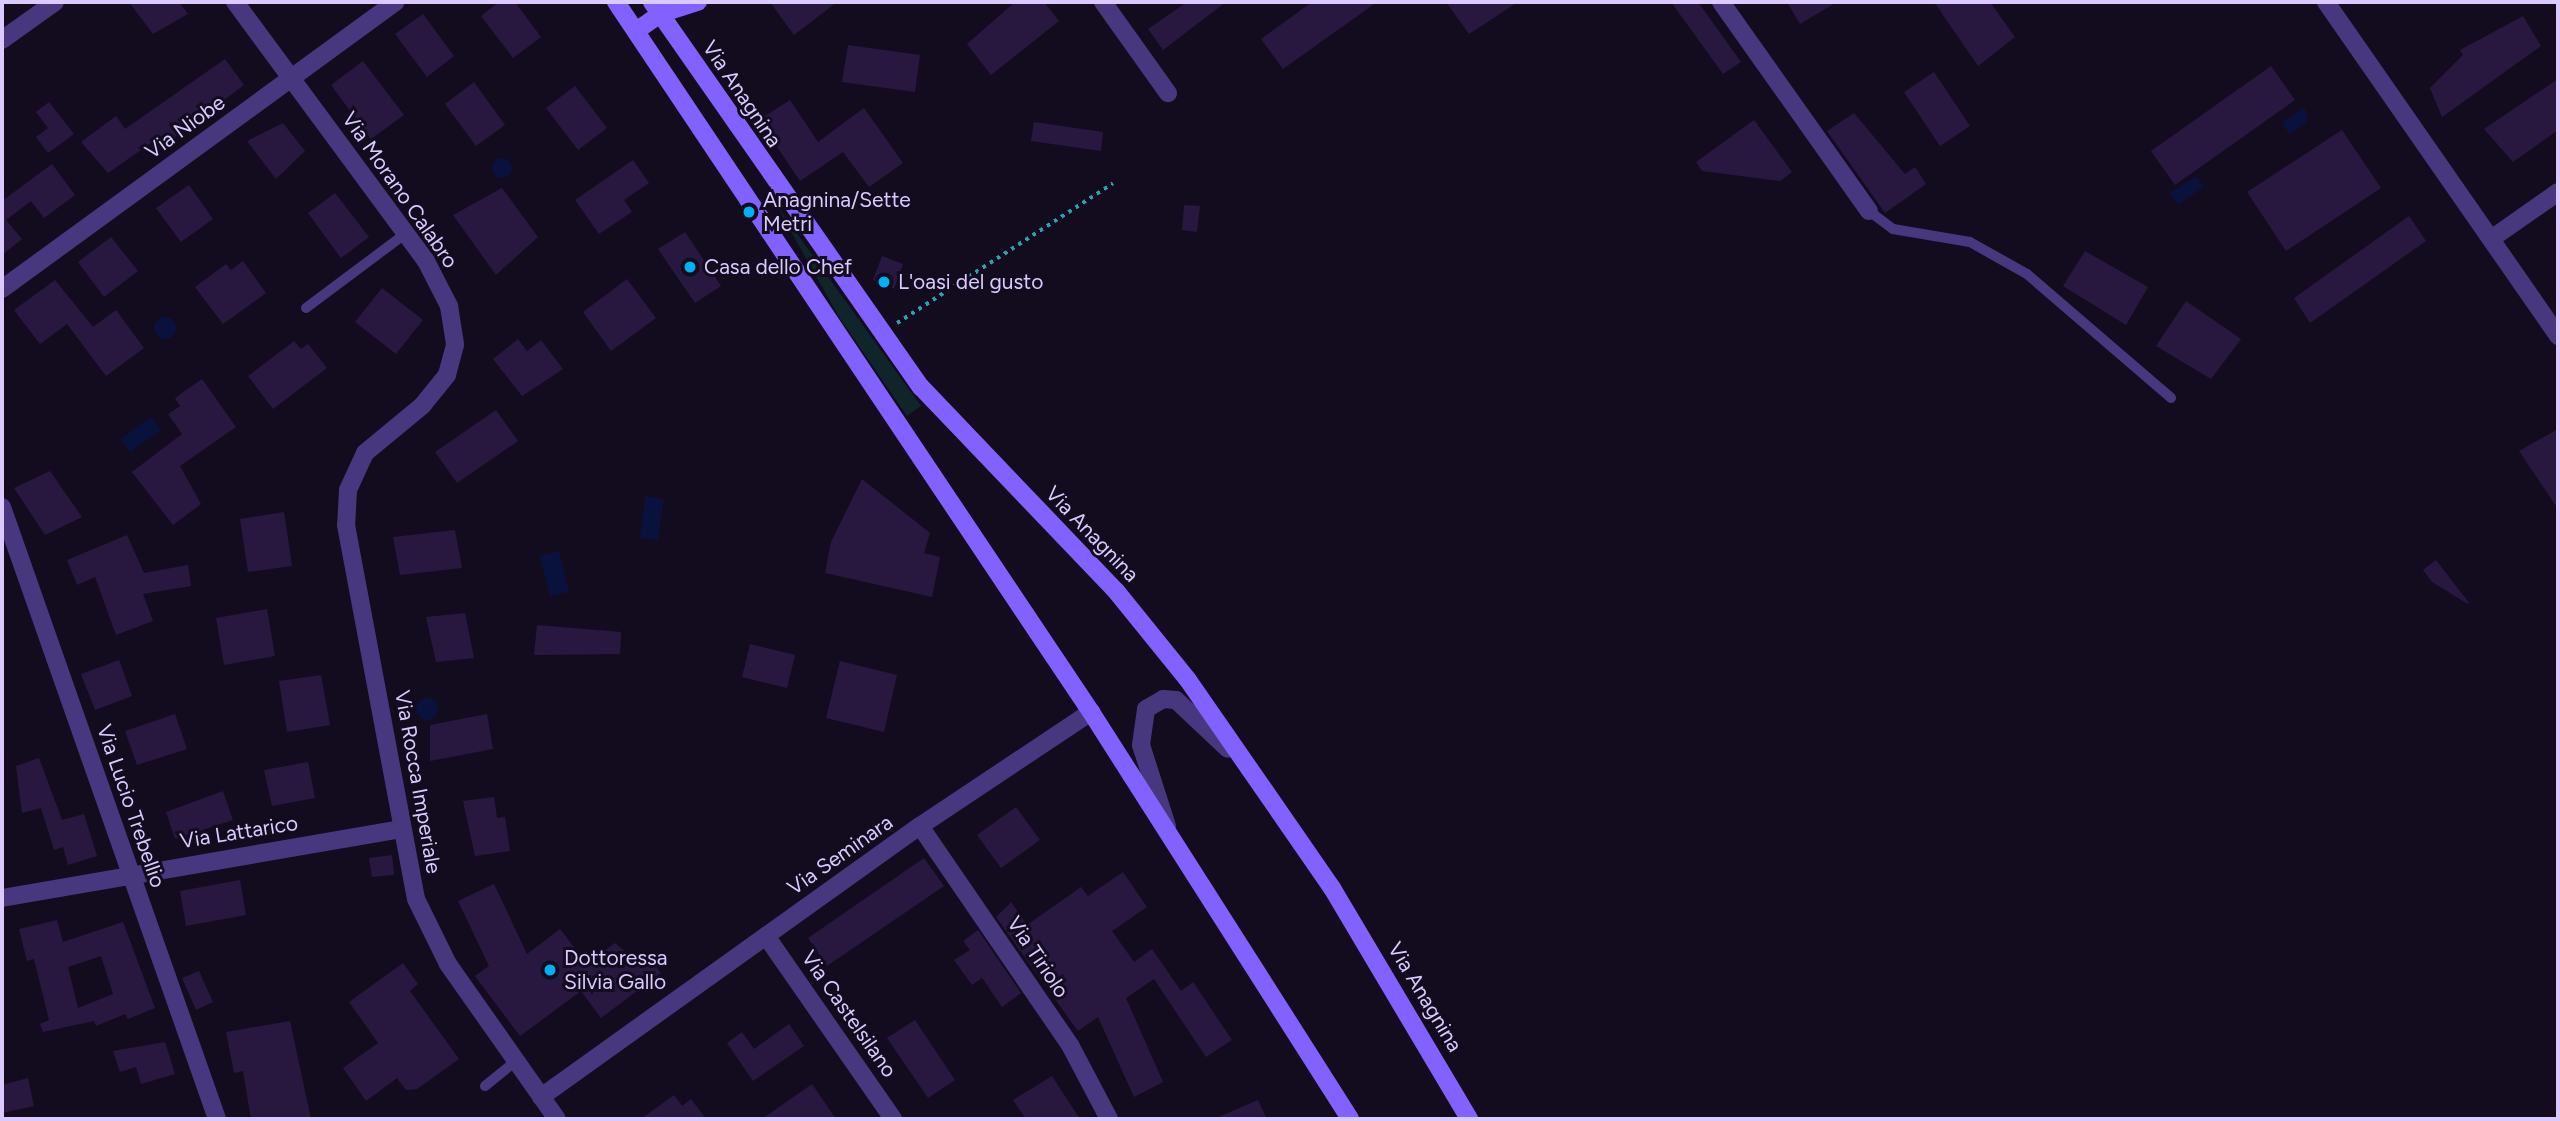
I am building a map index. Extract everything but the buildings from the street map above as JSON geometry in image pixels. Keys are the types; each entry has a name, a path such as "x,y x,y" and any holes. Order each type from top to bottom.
{"main road":[{"path":"616,2 1091,712 1350,1119"},
{"path":"636,32 657,6 698,2"},
{"name":"Via Anagnina","path":"657,6 880,334 952,422 1149,628 1283,816 1469,1119"}],"street":[{"path":"2,40 54,2"},
{"name":"Via Morano Calabro","path":"235,2 405,234 444,292 455,345 436,392 376,441 351,480 346,525"},
{"name":"Via Niobe","path":"2,289 396,2"},
{"path":"1103,2 1168,93"},
{"path":"1721,2 1869,211"},
{"path":"2326,2 2558,336"},
{"path":"2491,239 2558,192"},
{"name":"Via Lucio Trebellio","path":"2,507 218,1119"},
{"name":"Via Rocca Imperiale","path":"346,525 402,829 423,917 491,1028 557,1119"},
{"path":"1171,840 1140,737 1146,709 1163,699 1201,718 1283,816"},
{"name":"Via Seminara","path":"541,1097 920,826 1091,712"},
{"name":"Via Tiriolo","path":"920,826 1070,1045 1109,1119"},
{"name":"Via Lattarico","path":"2,898 130,872 402,829"},
{"name":"Via Castelsilano","path":"766,936 894,1119"}],"lane":[{"path":"1869,211 1893,229 1970,242 2027,274 2171,398"},
{"path":"306,307 405,234"},
{"path":"485,1086 515,1062"}],"path":[{"path":"880,334 1112,183"}],"green space":[{"path":"775,203 921,406 907,416 839,317"}],"shaded area":[{"path":"2305,107 2307,122 2289,134 2282,122"},
{"path":"498,158 506,158 512,168 506,178 498,178 492,172 492,164"},
{"path":"2196,176 2204,187 2178,205 2170,193"},
{"path":"165,317 173,320 176,328 173,336 165,339 157,336 154,328 157,320"},
{"path":"151,417 161,430 130,452 121,439"},
{"path":"645,496 664,499 658,540 640,538"},
{"path":"559,551 569,592 550,596 540,556"},
{"path":"427,698 435,701 438,709 435,717 427,720 419,717 416,709 419,701"}],"place":[{"name":"Anagnina/Sette Metri","path":"749,212"},
{"name":"Casa dello Chef","path":"690,267"},
{"name":"L'oasi del gusto","path":"884,282"},
{"name":"Dottoressa Silvia Gallo","path":"550,970"}]}
